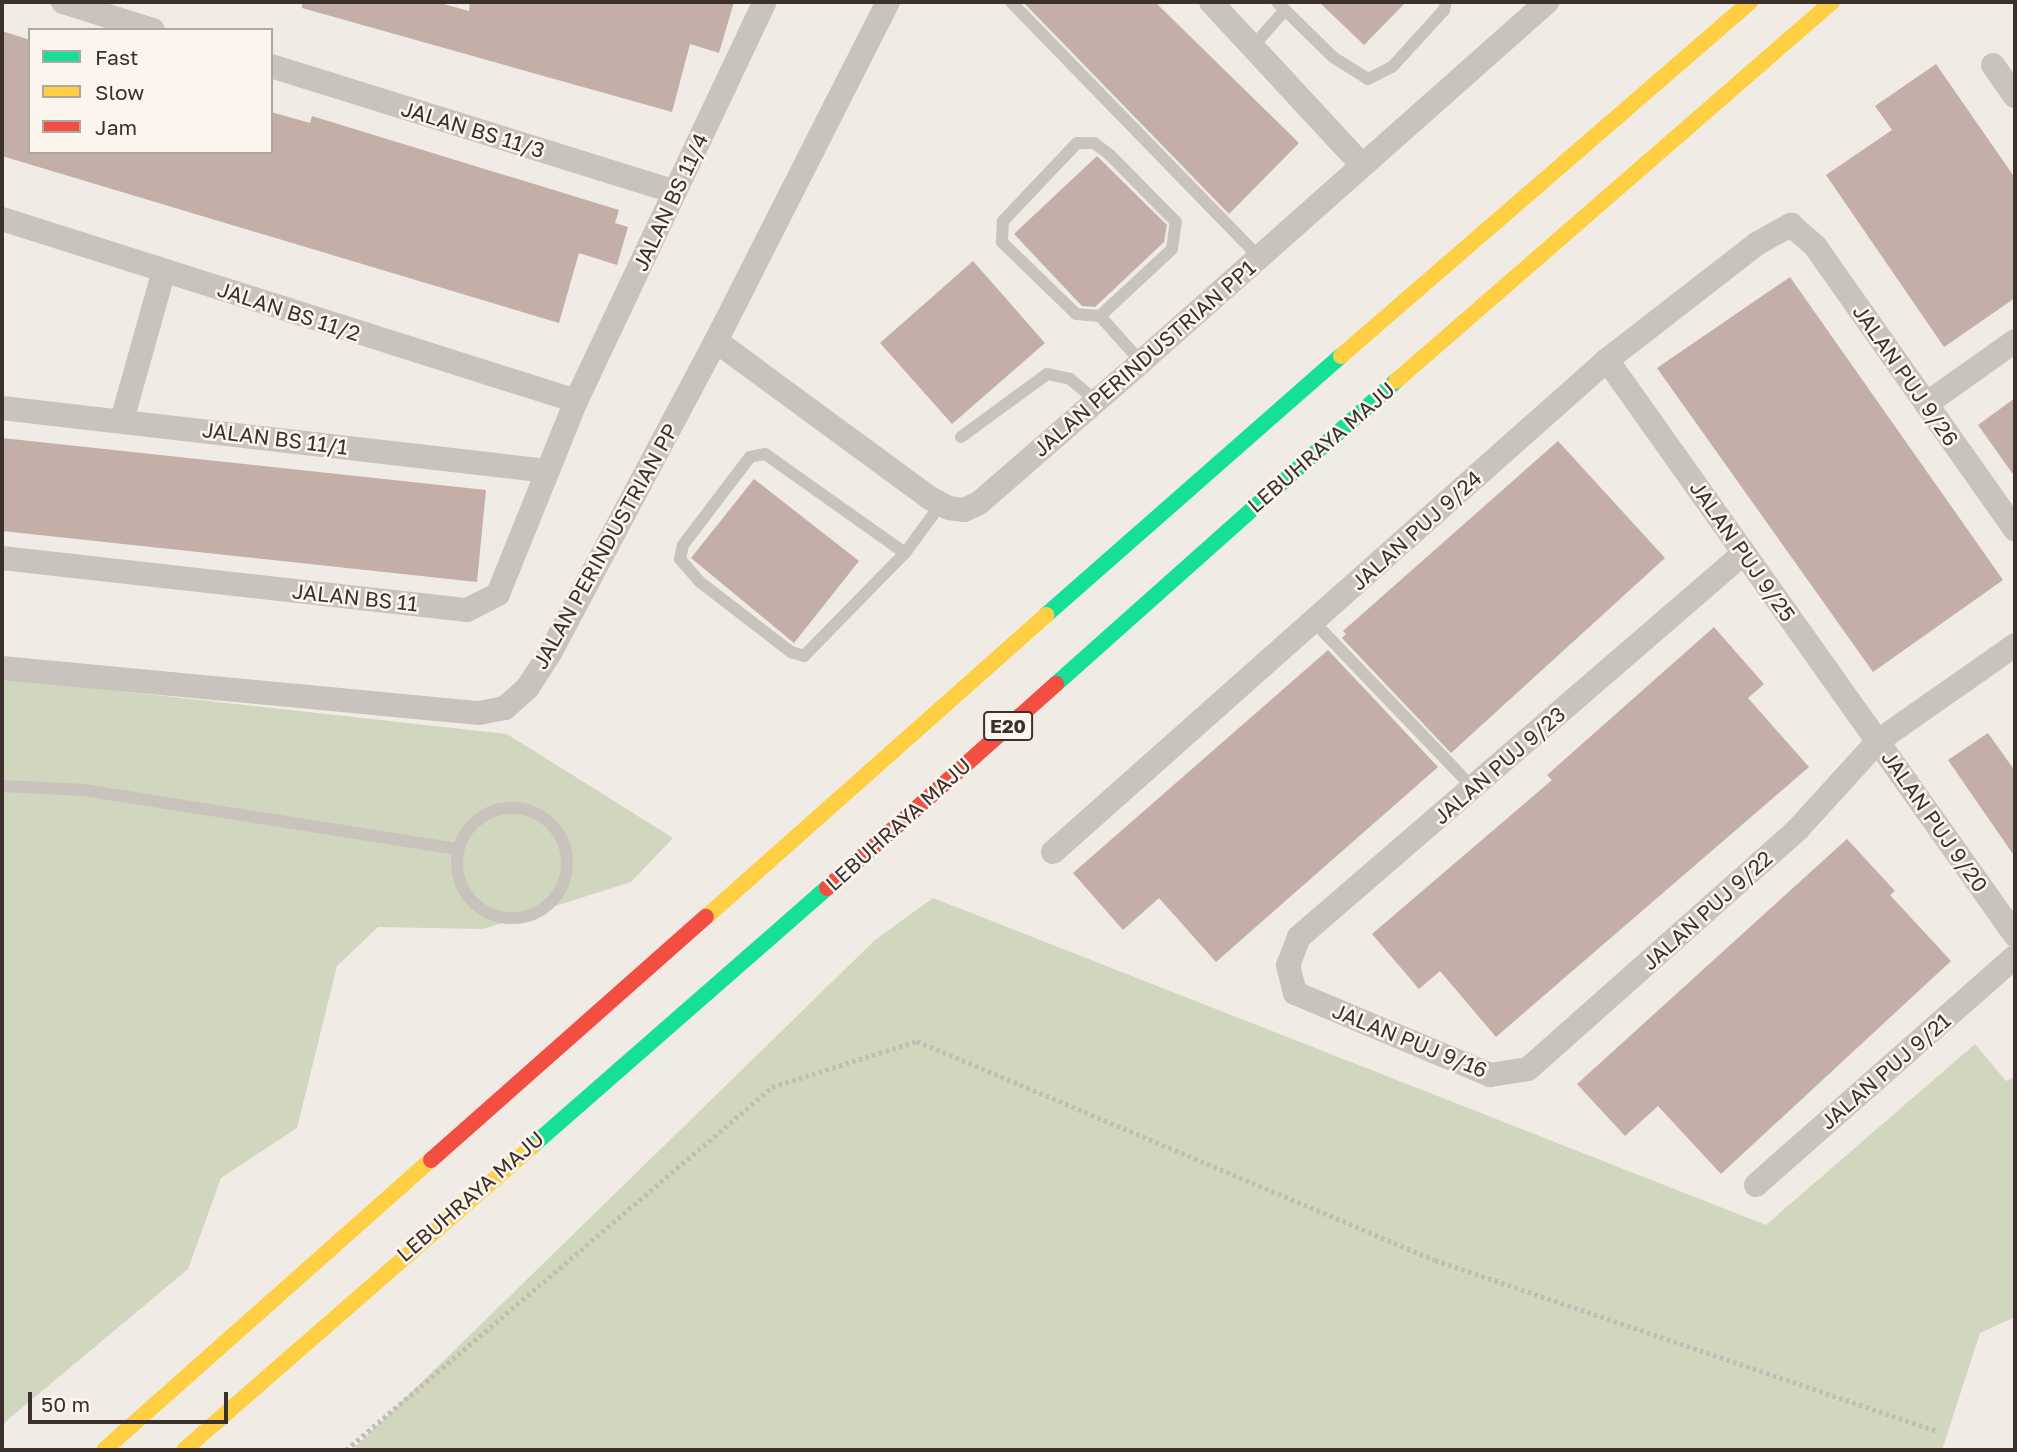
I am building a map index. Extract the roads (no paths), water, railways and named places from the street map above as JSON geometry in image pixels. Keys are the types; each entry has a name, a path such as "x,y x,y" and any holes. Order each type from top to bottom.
{"highway":[{"name":"E20","path":"104,1450 1230,452 1750,2"},
{"name":"LEBUHRAYA MAJU","path":"184,1450 889,834 1269,491 1832,2"}],"street":[{"path":"64,2 147,28"},
{"name":"JALAN BS 11/4","path":"576,401 765,2"},
{"name":"JALAN PERINDUSTRIAN PP","path":"2,667 479,713 505,708 528,687 550,653 716,341 888,2"},
{"path":"1211,2 1362,165"},
{"name":"JALAN PERINDUSTRIAN PP1","path":"941,504 964,510 979,503 1547,2"},
{"path":"1993,65 2015,96"},
{"name":"JALAN BS 11/3","path":"273,67 675,192"},
{"name":"JALAN BS 11/2","path":"2,219 576,401"},
{"name":"JALAN PUJ 9/24","path":"1053,852 1607,360 1758,243 1791,225"},
{"name":"JALAN PUJ 9/26","path":"1791,225 1815,246 2015,529"},
{"path":"122,420 164,271"},
{"path":"716,341 941,504"},
{"path":"1926,404 2015,341"},
{"name":"JALAN PUJ 9/25","path":"1607,360 1878,741"},
{"name":"JALAN BS 11","path":"2,558 467,610 498,594 576,401"},
{"name":"JALAN BS 11/1","path":"2,408 547,471"},
{"name":"JALAN PUJ 9/23","path":"1295,993 1287,965 1299,937 1744,553"},
{"path":"1878,741 2015,645"},
{"name":"JALAN PUJ 9/20","path":"1878,741 2015,935"},
{"name":"JALAN PUJ 9/22","path":"1528,1069 1798,829 1878,741"},
{"name":"JALAN PUJ 9/21","path":"1756,1185 2015,957"},
{"name":"JALAN PUJ 9/16","path":"1295,993 1490,1075 1528,1069"}],"lane":[{"path":"1011,2 1259,257"},
{"path":"1253,46 1281,6 1333,57 1368,79 1392,67 1444,9 1446,2"},
{"path":"1100,316 1172,249 1176,222 1110,155 1094,143 1077,143 1003,221 999,231 1002,242 1076,314 1100,316 1141,362"},
{"path":"961,437 1047,374 1070,379 1096,400"},
{"path":"905,553 765,454 750,457 683,545 680,559 700,582 791,652 804,656 905,553 941,504"},
{"path":"1313,621 1473,788"},
{"path":"2,786 84,790 458,849"},
{"path":"508,808 531,811 550,824 564,843 567,866 561,888 547,906 527,916 504,918 482,910 461,883 458,849 468,828 486,814 508,808"}]}
